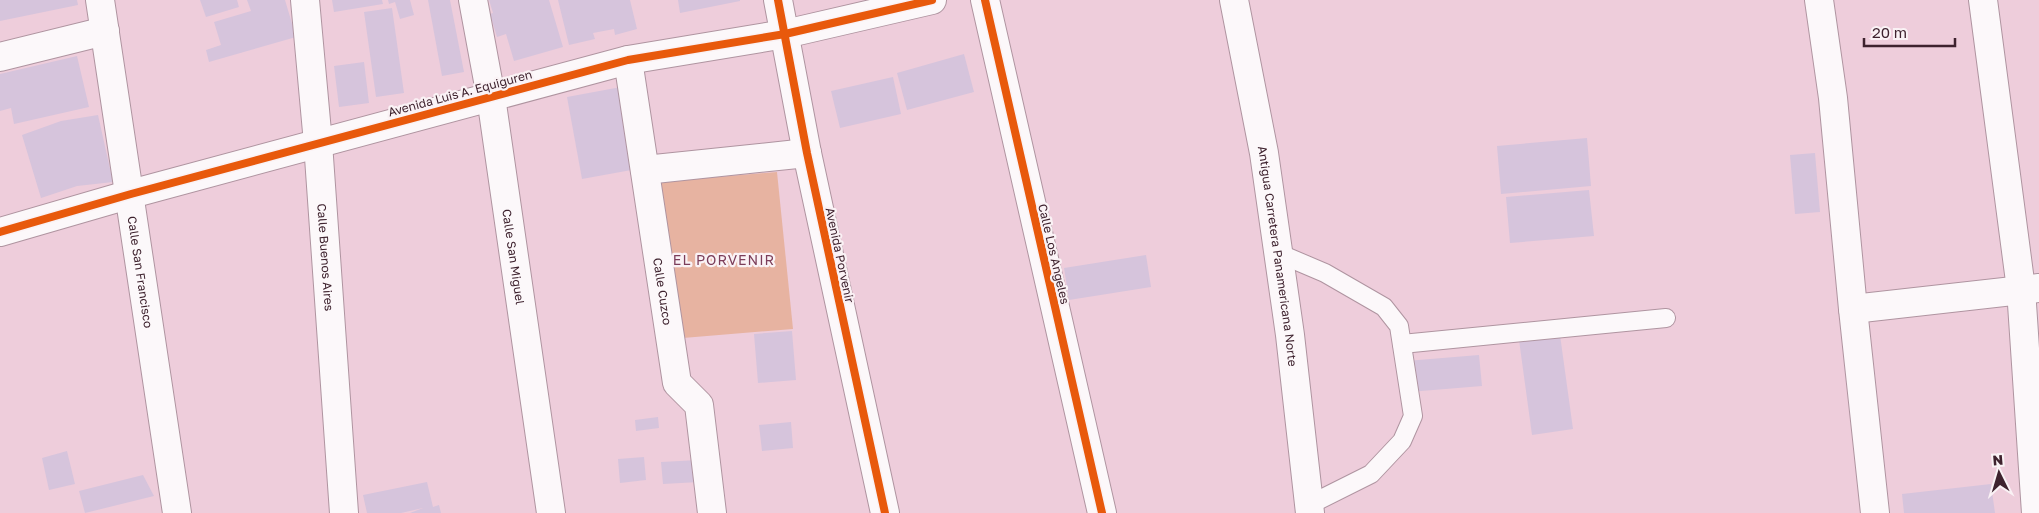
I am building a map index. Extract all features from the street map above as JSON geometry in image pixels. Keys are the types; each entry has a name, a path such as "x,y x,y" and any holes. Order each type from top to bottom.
{"street":[{"name":"Calle San Francisco","path":"100,0 178,513"},
{"name":"Calle Buenos Aires","path":"305,0 318,143 344,513"},
{"name":"Calle San Miguel","path":"473,0 491,97 551,513"},
{"name":"Avenida Porvenir","path":"778,0 806,153 885,513"},
{"name":"Avenida Luis A. Equiguren","path":"0,232 130,194 628,60 784,34 932,0"},
{"name":"Calle Los Angeles","path":"985,0 1102,513"},
{"name":"Antigua Carretera Panamericana Norte","path":"1234,0 1264,153 1290,335 1309,509"},
{"path":"1819,0 1833,98 1875,513"},
{"path":"1983,0 2030,288 2036,513"},
{"path":"0,57 105,31"},
{"name":"Calle Cuzco","path":"628,60 678,383 700,405 712,513"},
{"path":"645,170 806,153"},
{"path":"1853,309 2030,288"}],"lane":[{"path":"1278,253 1325,273 1384,308 1399,326 1413,416 1402,441 1371,474 1309,509"},
{"path":"1402,344 1666,318"}],"shaded area":[{"path":"777,172 793,329 683,338 659,182"}],"building":[{"path":"0,0 77,0 78,5 0,21"},
{"path":"200,0 237,0 239,7 206,17"},
{"path":"247,0 285,0 296,37 209,62 206,50 221,45 214,22 251,11"},
{"path":"332,0 382,0 383,4 334,12"},
{"path":"388,0 410,0 414,15 400,19 395,2 389,4"},
{"path":"428,0 450,0 464,72 442,76"},
{"path":"489,0 549,0 563,47 514,61 506,34 497,37 490,14 493,13"},
{"path":"558,0 630,0 637,29 615,35 614,29 593,33 595,39 569,45"},
{"path":"678,0 740,0 740,1 680,13"},
{"path":"392,8 404,93 376,97 364,12"},
{"path":"964,54 974,92 907,110 897,73"},
{"path":"77,56 89,107 14,124 11,108 0,111 0,74"},
{"path":"364,62 369,103 339,107 334,66"},
{"path":"893,77 901,114 840,128 831,91"},
{"path":"621,87 637,169 582,179 567,97"},
{"path":"98,115 113,182 77,186 41,198 22,135 61,121"},
{"path":"1587,138 1591,186 1501,194 1497,146"},
{"path":"1815,153 1820,212 1795,214 1790,155"},
{"path":"1589,190 1594,236 1510,243 1506,197"},
{"path":"1146,255 1151,287 1069,300 1064,268"},
{"path":"792,331 796,380 758,383 754,334"},
{"path":"1560,335 1573,429 1532,435 1519,340"},
{"path":"1479,355 1482,386 1409,392 1406,361"},
{"path":"658,417 659,428 636,431 635,420"},
{"path":"791,422 793,448 762,451 759,425"},
{"path":"67,451 75,484 49,490 42,458"},
{"path":"644,457 646,480 620,483 618,459"},
{"path":"698,460 699,482 663,484 661,462"},
{"path":"143,475 154,496 85,513 79,491"},
{"path":"427,482 433,507 439,505 441,513 410,513 423,508 401,513 367,513 363,495"},
{"path":"1991,484 1995,513 1904,513 1902,494"}],"cycle path":[{"path":"778,0 807,153 885,513"},
{"path":"0,232 131,194 628,60 785,34 932,0"},
{"path":"985,0 1102,513"}],"district":[{"name":"EL PORVENIR","path":"724,259"}]}
